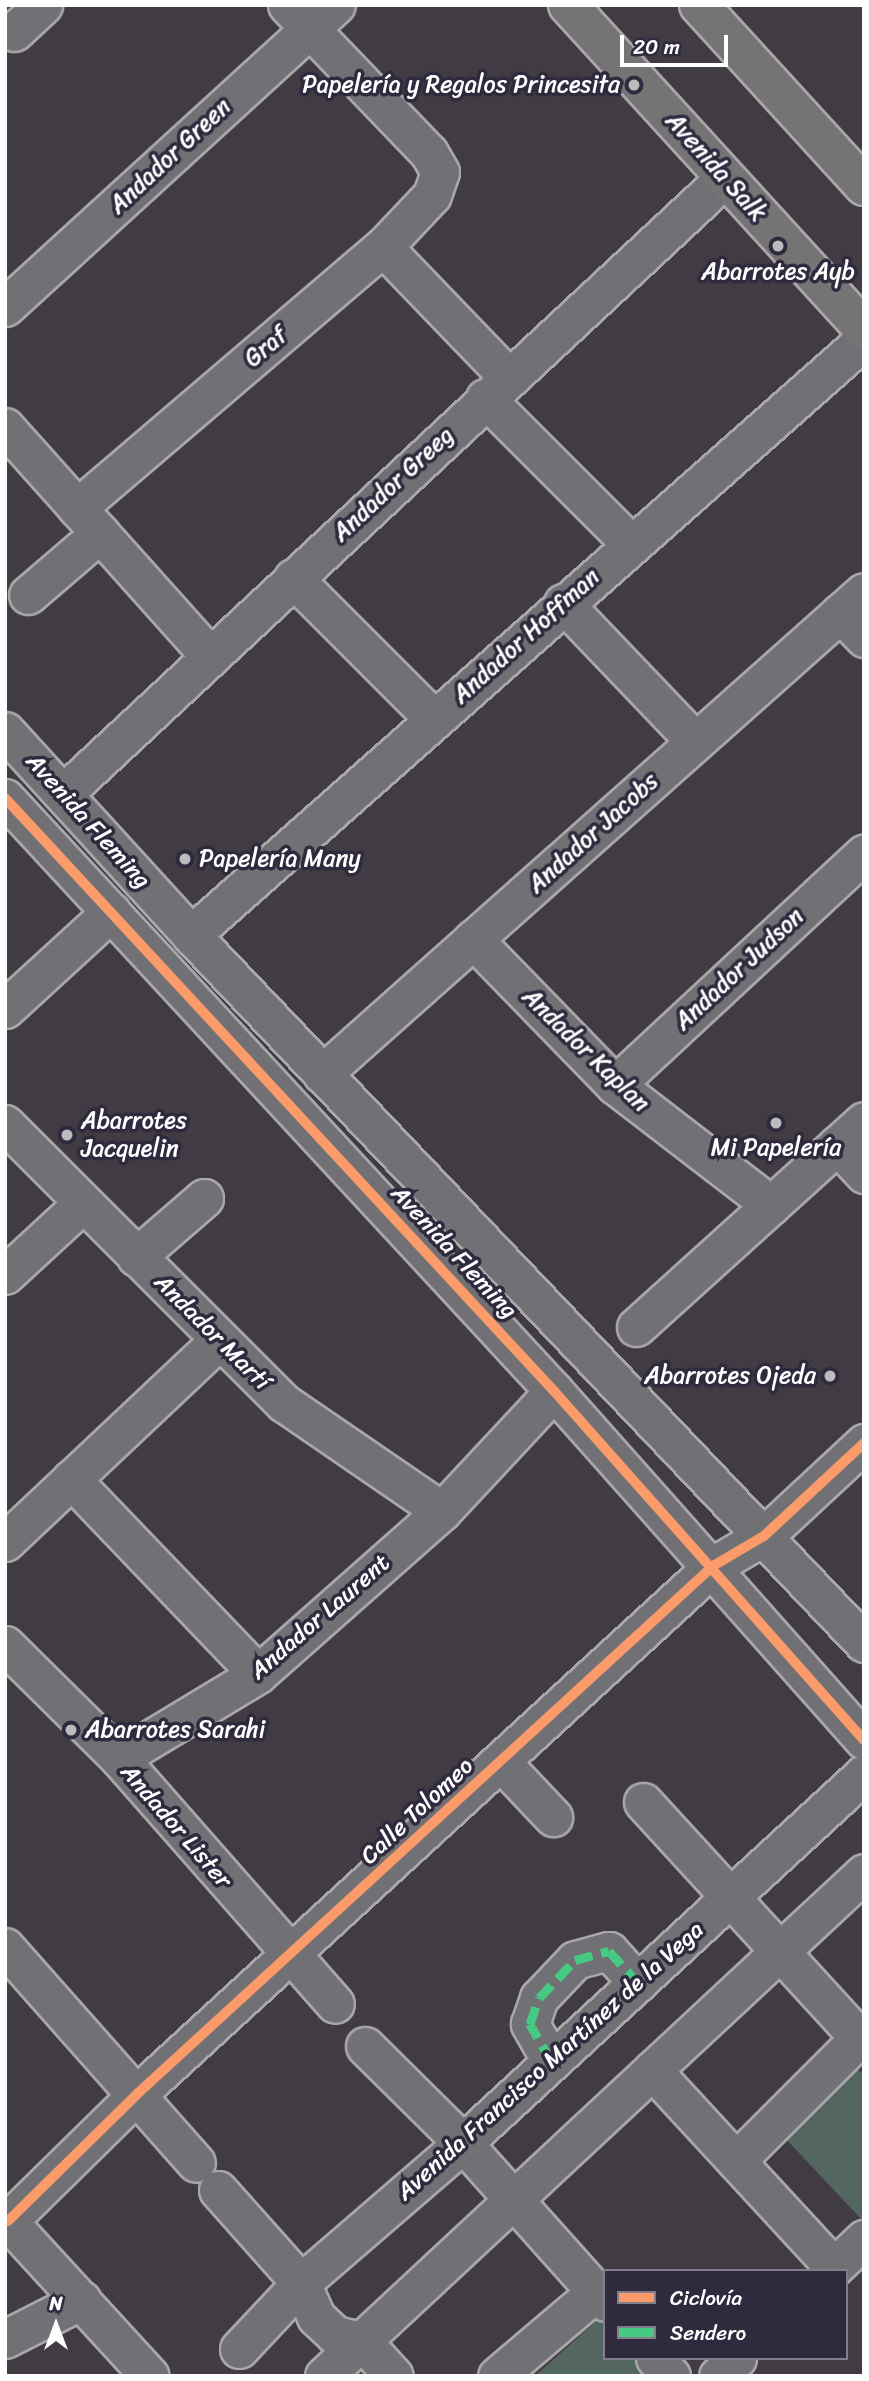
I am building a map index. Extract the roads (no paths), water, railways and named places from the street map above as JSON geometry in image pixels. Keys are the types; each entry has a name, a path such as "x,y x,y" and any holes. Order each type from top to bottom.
{"main road":[{"name":"Avenida Salk","path":"568,5 864,329"},
{"path":"699,5 864,186"}],"street":[{"path":"14,32 43,5"},
{"name":"Andador Green","path":"5,307 298,17 336,5"},
{"name":"Graf","path":"28,595 88,520 383,247 432,195 440,172 429,153 298,17"},
{"name":"Andador Greeg","path":"64,793 497,387 725,178"},
{"path":"383,247 497,387 630,543"},
{"name":"Andador Hoffman","path":"191,935 630,543 864,340"},
{"path":"5,427 210,656"},
{"path":"293,578 433,718"},
{"path":"563,603 695,741"},
{"name":"Andador Jacobs","path":"322,1073 695,741 856,614"},
{"name":"Avenida Fleming","path":"7,736 64,793 191,935 864,1643"},
{"name":"Avenida Fleming","path":"5,799 554,1391 713,1566 864,1740"},
{"name":"Andador Judson","path":"615,1085 864,854"},
{"path":"5,1009 111,912"},
{"name":"Andador Kaplan","path":"473,939 615,1085 771,1205"},
{"name":"Andador Martí","path":"5,1124 284,1403 442,1511"},
{"path":"636,1327 851,1133 864,1174"},
{"path":"136,1256 204,1198"},
{"path":"5,1275 83,1203"},
{"path":"5,1542 219,1340"},
{"name":"Andador Laurent","path":"119,1758 258,1674 442,1511 554,1391"},
{"name":"Calle Tolomeo","path":"7,2219 136,2095 292,1955 713,1566 764,1536 860,1453"},
{"path":"71,1479 258,1674"},
{"name":"Andador Lister","path":"5,1645 119,1758 256,1919 335,2004"},
{"path":"501,1762 553,1817"},
{"name":"Avenida Francisco Martínez de la Vega","path":"239,2348 301,2283 463,2143 864,1774"},
{"path":"643,1802 782,1948 862,2041 736,2161"},
{"path":"324,2376 864,1873"},
{"path":"5,1947 301,2283 316,2317 335,2335 362,2341 394,2376"},
{"path":"551,2061 530,2024 538,1998 575,1960 609,1951 638,1983"},
{"path":"365,2046 463,2143 600,2297 497,2376"},
{"path":"652,2070 832,2269 864,2239"},
{"path":"7,2219 150,2376"},
{"path":"5,2339 82,2300"},
{"path":"657,2360 671,2376"},
{"path":"718,2376 735,2360"}],"place":[{"name":"Papelería y Regalos Princesita","path":"634,85"},
{"name":"Abarrotes Ayb","path":"778,246"},
{"name":"Papelería Many","path":"185,859"},
{"name":"Mi Papelería","path":"776,1123"},
{"name":"Abarrotes Jacquelin","path":"67,1135"},
{"name":"Abarrotes Ojeda","path":"830,1376"},
{"name":"Abarrotes Sarahi","path":"71,1730"}]}
